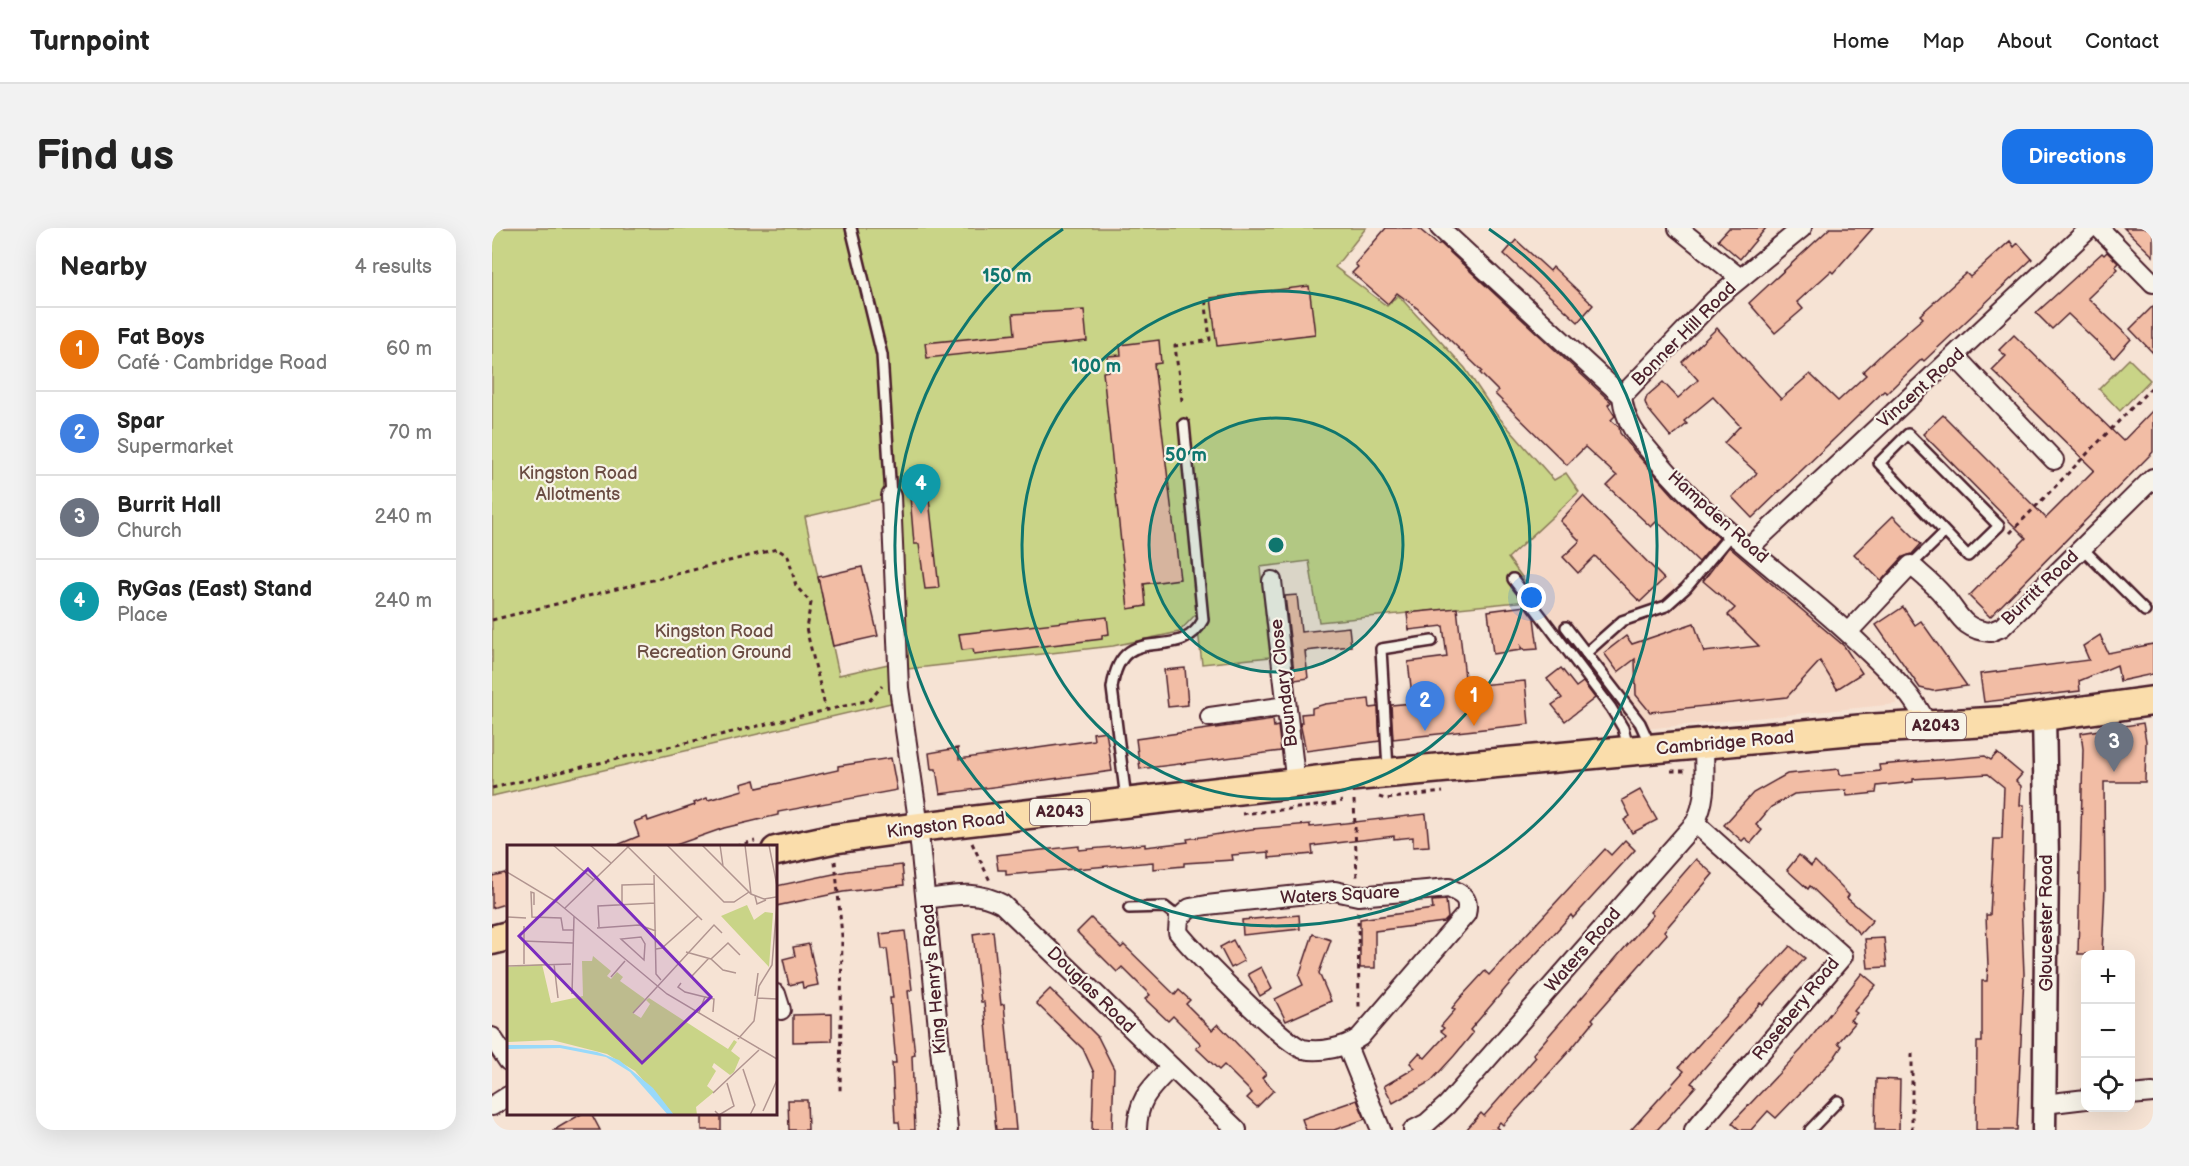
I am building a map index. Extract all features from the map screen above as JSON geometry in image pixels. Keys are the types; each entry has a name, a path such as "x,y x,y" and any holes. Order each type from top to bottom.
{"main road":[{"name":"Cambridge Road","path":"1302,796 1388,773 1704,746 1865,729 2044,717 2153,701"},
{"name":"Kingston Road","path":"777,845 834,846 919,827 1127,804 1302,796"},
{"path":"492,940 507,936"}],"street":[{"path":"1440,228 1622,396"},
{"path":"1678,228 1740,278"},
{"name":"Bonner Hill Road","path":"1622,396 1714,300 1802,228"},
{"name":"Vincent Road","path":"1750,547 1956,357 2090,228"},
{"path":"2098,228 2153,283"},
{"path":"1956,357 2054,460"},
{"name":"Hampden Road","path":"1622,396 1624,416 1640,441 1670,475 1732,533 1848,632 1918,703 1928,726"},
{"name":"Burritt Road","path":"1911,566 1944,596 1956,615 1966,625 1979,631 1990,632 2002,627 2153,477"},
{"name":"King Henry's Road","path":"891,496 899,688 927,899 948,1130"},
{"path":"1848,632 1911,566"},
{"name":"Boundary Close","path":"1272,581 1286,706 1302,796"},
{"path":"1210,717 1286,706"},
{"name":"Gloucester Road","path":"2044,717 2047,859 2044,1130"},
{"name":"Waters Road","path":"1413,1130 1427,1123 1447,1105 1695,823 1703,808 1706,782 1704,746"},
{"name":"Rosebery Road","path":"1695,823 1843,956 1697,1129"},
{"name":"Waters Square","path":"1179,918 1190,908 1207,905 1335,891 1358,896 1449,888 1464,895 1468,904 1466,914 1353,1041"},
{"name":"Douglas Road","path":"927,899 963,894 985,895 1002,903 1237,1130"},
{"path":"1179,918 1178,932 1193,950 1274,1028 1302,1049 1353,1041 1381,1130"},
{"path":"492,1037 507,1060"},
{"path":"1137,1130 1137,1114 1143,1096 1171,1067"},
{"path":"2135,1095 2153,1093"},
{"path":"492,1106 507,1097"},
{"path":"2044,1104 2081,1100"}],"lane":[{"path":"851,228 882,355 891,496"},
{"path":"1127,804 1112,688 1114,672 1122,657 1135,648 1188,639 1197,631 1203,620 1184,424"},
{"path":"1908,434 1999,526 1968,556 1945,532 1879,463 1908,434"},
{"path":"1911,566 1945,532"},
{"path":"1586,653 1614,626 1666,606 1686,588 1732,533"},
{"path":"2082,548 2145,611"},
{"path":"1513,579 1641,751 1648,735 1641,723 1566,627"},
{"path":"1388,773 1381,649 1432,641"},
{"path":"1129,908 1166,907 1179,918"},
{"path":"1810,1130 1838,1101"}],"path":[{"path":"1182,401 1175,346 1210,339 1206,297"},
{"path":"1207,313 1213,312"},
{"path":"1999,526 2007,535 2153,386"},
{"path":"492,620 777,549 788,556 796,586 811,603 806,628 826,710"},
{"path":"492,788 870,699 882,686 899,688"},
{"path":"1231,815 1302,796"},
{"path":"1353,1041 1358,896 1354,800"},
{"path":"969,836 1002,903"},
{"path":"834,846 842,936 840,1092"},
{"path":"1912,1050 1912,1130"}],"shaded area":[{"path":"1579,492 1676,588 1724,539 1895,690 1896,704 1635,730 1508,558"}],"green space":[{"path":"492,228 1366,228 1335,267 1387,306 1398,295 1465,368 1496,414 1554,480 1566,473 1579,492 1508,558 1539,600 1319,622 1309,561 1260,567 1270,657 1202,664 1196,614 1179,632 1113,646 908,669 898,495 805,517 839,675 893,663 891,703 492,796"},
{"path":"2129,359 2150,380 2120,411 2099,389"}],"building":[{"path":"1386,228 1418,228 1438,245 1440,243 1611,402 1608,405 1615,416 1611,420 1619,427 1620,433 1635,452 1674,496 1719,538 1699,562 1662,526 1656,522 1651,527 1607,486 1617,476 1585,447 1567,465 1495,394 1498,391 1480,373 1482,371 1417,308 1397,293 1388,304 1352,273 1358,267 1355,264"},
{"path":"1729,228 1766,228 1740,259 1718,240"},
{"path":"1830,228 1873,228 1833,273 1831,271 1797,302 1803,309 1775,333 1749,303"},
{"path":"2124,228 2153,228 2153,256"},
{"path":"1516,240 1550,271 1553,267 1593,305 1578,322 1504,254"},
{"path":"2010,241 2014,247 2018,243 2032,259 1924,361 1922,359 1887,393 1884,391 1752,518 1732,497 1757,473 1724,443 1740,426 1713,397 1684,421 1687,424 1671,437 1647,408 1645,402 1647,396 1663,382 1678,398 1698,380 1682,362 1717,328 1781,399 1810,374 1838,401 1866,375 1863,372 1923,318 1920,315 1966,273 1970,277"},
{"path":"2107,252 2118,263 2115,266 2118,269 2088,298 2131,339 2114,358 2068,314 2052,329 2036,313 2102,253 2104,255"},
{"path":"1309,286 1315,334 1217,346 1211,298"},
{"path":"2153,306 2153,353 2130,329"},
{"path":"1084,310 1087,341 927,358 925,343 1015,334 1013,314"},
{"path":"2014,335 2123,441 2153,410 2153,452 1990,617 1969,596 2026,538 1923,434 1943,415 2046,518 2094,470 1992,370 2006,356 1999,350"},
{"path":"1159,340 1161,363 1154,364 1180,579 1144,584 1146,606 1128,609 1103,372 1109,371 1107,356 1121,355 1120,345"},
{"path":"927,481 939,588 925,589 919,544 914,544 909,484"},
{"path":"1583,496 1664,579 1640,602 1595,556 1578,573 1563,557 1580,541 1560,521"},
{"path":"1893,516 1921,544 1912,554 1903,557 1881,581 1854,554"},
{"path":"1729,547 1844,646 1862,673 1837,689 1820,661 1787,697 1650,712 1636,695 1635,659 1618,672 1604,653 1626,636 1632,644 1694,623 1704,652 1759,646 1728,615 1735,608 1703,581"},
{"path":"862,567 878,636 833,646 818,577"},
{"path":"1297,595 1301,632 1349,627 1351,646 1305,651 1308,678 1295,680 1285,596"},
{"path":"1525,606 1534,618 1538,649 1524,650 1521,646 1521,650 1493,654 1488,611"},
{"path":"1903,607 1915,625 1921,621 1967,686 1933,691 1920,688 1876,625"},
{"path":"1457,608 1466,686 1525,681 1529,724 1393,739 1391,705 1413,703 1408,662 1447,657 1443,626 1409,630 1407,613"},
{"path":"1107,617 1109,634 1102,635 1102,639 974,654 973,649 962,650 959,634"},
{"path":"2100,635 2108,653 2153,644 2153,674 2120,681 2117,665 2079,681 2080,691 1984,702 1980,674 2089,660 2083,646"},
{"path":"1185,668 1188,705 1168,707 1164,670"},
{"path":"1561,668 1576,687 1583,682 1595,698 1565,721 1552,705 1562,698 1547,679"},
{"path":"1369,699 1370,708 1378,707 1380,741 1306,751 1300,723 1302,723 1301,714 1312,713 1312,708 1325,704"},
{"path":"1273,720 1274,727 1278,726 1281,751 1140,769 1136,739"},
{"path":"2143,723 2146,741 2145,782 2104,782 2105,888 2102,950 2081,950 2081,954 2078,954 2083,749 2081,733"},
{"path":"1106,731 1112,771 940,794 936,769 931,769 929,753 958,748 959,759 1094,740 1093,733"},
{"path":"1997,753 2022,774 2016,781 2021,786 2020,805 2024,805 2021,901 2024,974 2017,1130 1976,1130 1977,1042 1982,1042 1982,981 1987,981 1988,966 1986,915 1990,915 1994,839 2002,839 2004,787 1988,774 1913,779 1913,782 1877,786 1876,793 1847,796 1846,790 1794,794 1771,807 1756,825 1762,830 1751,843 1745,838 1742,841 1724,825 1753,793 1787,774 1839,769 1840,775 1880,771 1879,765 1985,756 1991,760"},
{"path":"891,758 897,790 778,812 778,815 724,828 676,845 617,845 639,836 634,822 647,817 648,821 695,805 694,803 707,798 708,800 743,790 741,784 755,780 757,788 838,770 838,766"},
{"path":"1640,790 1657,820 1632,833 1624,820 1630,816 1622,800"},
{"path":"1426,814 1429,846 1413,847 1413,837 1394,839 1394,836 1312,846 1313,854 1269,858 1269,852 1232,855 1233,860 1184,863 1184,866 1153,869 1153,862 1006,875 1006,870 998,870 996,855 1079,846 1079,850 1145,844 1145,847 1188,842 1187,839 1252,829 1310,824 1310,827"},
{"path":"1625,840 1635,850 1573,918 1571,915 1516,976 1470,1030 1473,1033 1454,1056 1431,1081 1393,1103 1384,1086 1415,1068 1410,1063 1419,1053 1425,1058 1446,1035 1441,1031 1444,1028 1441,1026 1455,1010 1452,1008 1462,996 1485,971 1489,975 1605,849 1611,855"},
{"path":"1799,855 1811,866 1815,861 1849,895 1847,898 1873,920 1860,934 1810,886 1808,889 1787,870"},
{"path":"1696,859 1713,874 1664,931 1667,934 1592,1019 1594,1021 1572,1048 1503,1125 1500,1122 1496,1127 1500,1130 1466,1130 1481,1113 1484,1116 1536,1057 1533,1054 1653,915 1650,912"},
{"path":"902,865 904,885 843,892 777,906 777,886 848,871"},
{"path":"505,873 507,903 492,908 492,876"},
{"path":"1446,900 1448,918 1444,922 1375,931 1375,968 1360,968 1360,919 1433,909 1432,901"},
{"path":"1299,915 1300,929 1243,935 1242,920"},
{"path":"1091,918 1121,948 1124,945 1175,995 1179,990 1190,1000 1186,1004 1212,1030 1218,1024 1266,1074 1262,1078 1274,1090 1257,1107 1247,1098 1252,1093 1224,1065 1219,1070 1196,1048 1201,1044 1173,1016 1168,1021 1145,999 1150,995 1122,967 1117,972 1077,932"},
{"path":"905,931 912,990 908,991 915,1055 912,1056 915,1130 900,1130 899,1122 895,1122 892,1063 896,1063 890,998 893,998 887,949 882,949 880,934"},
{"path":"993,931 1001,1005 1004,1004 1016,1130 996,1130 984,1002 981,1002 973,934"},
{"path":"1313,934 1331,940 1319,973 1331,1001 1286,1021 1275,999 1303,985 1299,976"},
{"path":"1884,938 1887,967 1868,968 1865,939"},
{"path":"1233,940 1244,961 1231,968 1220,947"},
{"path":"809,944 818,985 803,988 802,982 789,985 783,959 795,956 793,947"},
{"path":"1790,946 1805,958 1763,1005 1760,1003 1691,1083 1696,1086 1657,1130 1631,1130 1684,1071 1679,1067"},
{"path":"1261,967 1272,989 1260,996 1248,974"},
{"path":"1862,973 1876,985 1854,1011 1857,1013 1850,1020 1855,1023 1838,1043 1842,1046 1834,1058 1776,1118 1768,1111 1751,1130 1740,1130 1732,1123 1802,1049"},
{"path":"1050,989 1098,1037 1114,1069 1112,1130 1092,1130 1094,1073 1083,1049 1036,1003"},
{"path":"832,1014 832,1041 793,1042 793,1015"},
{"path":"1876,1079 1900,1080 1899,1130 1875,1130"},
{"path":"788,1100 807,1100 808,1130 789,1130"},
{"path":"1357,1100 1365,1119 1334,1130 1306,1130 1302,1119"},
{"path":"580,1115 592,1115 600,1130 554,1130"},
{"path":"702,1115 721,1115 721,1130 702,1130"}],"place":[{"name":"RyGas (East) Stand","path":"921,514"},
{"name":"Fat Boys","path":"1474,726"},
{"name":"Spar","path":"1425,731"},
{"name":"Burrit Hall","path":"2114,772"}],"park label":[{"name":"Kingston Road Allotments","path":"578,483"},
{"name":"Kingston Road Recreation Ground","path":"714,641"}]}
